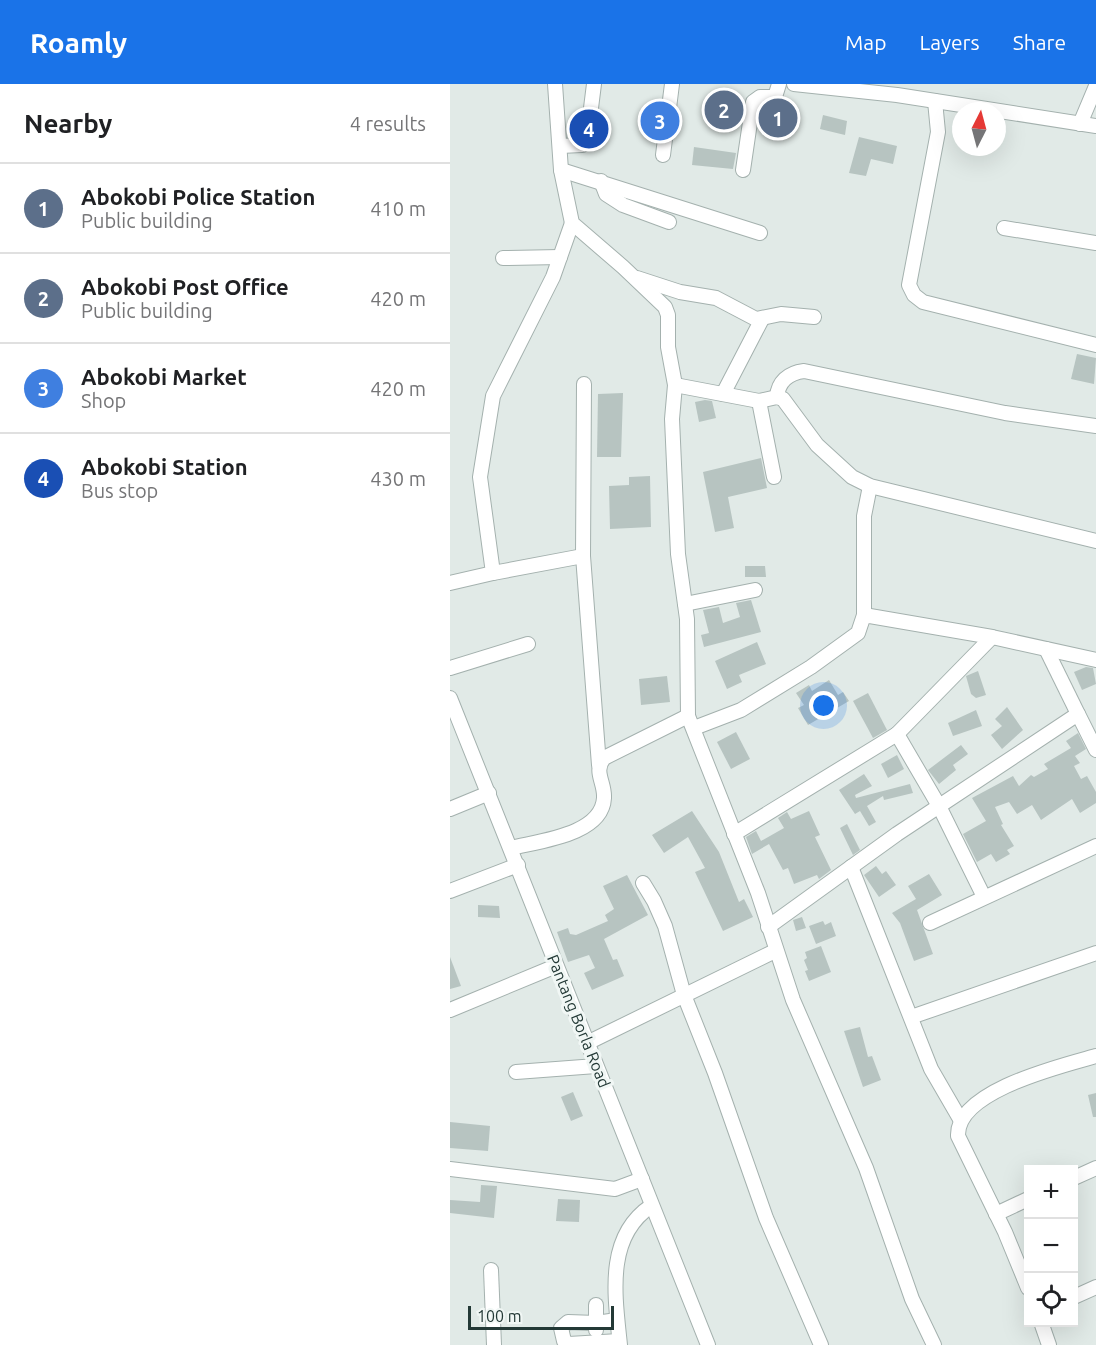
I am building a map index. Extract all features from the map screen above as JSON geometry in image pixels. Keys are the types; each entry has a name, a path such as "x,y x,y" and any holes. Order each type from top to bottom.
{"street":[{"path":"493,573 480,477 494,396 553,277 572,223 561,170 555,84"},
{"path":"560,146 582,145 587,140 594,84"},
{"path":"663,154 672,84"},
{"path":"743,170 753,102 760,97 775,97 779,84"},
{"path":"794,84 897,90 935,101 1096,126"},
{"path":"1080,124 1096,86"},
{"path":"935,101 938,132 909,285 914,295 924,302 1096,345"},
{"path":"561,170 760,233"},
{"path":"601,181 606,194 615,200 669,222"},
{"path":"572,223 635,278 665,308 668,315 667,337 675,386 672,419 677,542 685,604 691,722 758,893 775,951 807,1035 881,1206 912,1299 934,1345"},
{"path":"1004,228 1096,243"},
{"path":"503,258 560,257"},
{"path":"635,278 680,292 717,298 756,319 762,319"},
{"path":"723,394 762,319 767,315 781,314 814,316"},
{"path":"777,397 780,383 791,374 804,371 1005,413 1096,426"},
{"path":"511,848 579,831 597,818 604,798 599,765 583,556 584,384"},
{"path":"675,386 759,401 777,397 789,405 824,452 852,477 870,486 1096,541"},
{"path":"759,401 774,477"},
{"path":"599,765 604,758 691,722 741,710 811,667 858,633 864,615 864,516 870,486"},
{"path":"450,583 583,556"},
{"path":"685,604 755,590"},
{"path":"864,615 992,637 1096,660"},
{"path":"734,834 897,734 992,637"},
{"path":"450,668 528,644"},
{"path":"1046,649 1096,750"},
{"name":"Pantang Borla Road","path":"450,698 708,1345"},
{"path":"768,927 939,806 1078,714"},
{"path":"897,734 939,806 984,897"},
{"path":"450,809 489,793"},
{"path":"930,923 1096,846"},
{"path":"450,891 518,866"},
{"path":"851,867 933,1075 960,1119"},
{"path":"643,883 665,926 684,995 716,1073 766,1218 821,1345"},
{"path":"586,1042 775,951"},
{"path":"911,1017 1096,953"},
{"path":"450,1010 556,966"},
{"path":"1024,1277 958,1136 960,1119 976,1102 1002,1089 1053,1068 1096,1056"},
{"path":"516,1072 596,1066"},
{"path":"1078,1176 1096,1168"},
{"path":"450,1169 615,1189 642,1179"},
{"path":"996,1214 1024,1201"},
{"path":"617,1320 568,1323 561,1328 564,1341 569,1344 596,1345 619,1343 616,1269 621,1239 634,1218 651,1206"},
{"path":"491,1270 494,1345"},
{"path":"1078,1295 1096,1287"},
{"path":"596,1305 596,1345"},
{"path":"1042,1327 1048,1345"}],"building":[{"path":"823,115 847,121 845,135 820,129"},
{"path":"859,137 897,146 893,164 871,159 866,176 849,173"},
{"path":"694,147 736,153 733,169 692,165"},
{"path":"1077,354 1096,358 1094,384 1071,379"},
{"path":"623,393 621,457 597,457 598,394"},
{"path":"712,401 716,418 699,422 695,402"},
{"path":"761,458 767,488 728,497 734,528 715,532 703,472"},
{"path":"650,476 651,527 610,529 609,486 629,485 629,477"},
{"path":"745,566 765,566 766,577 745,577"},
{"path":"751,600 761,632 704,647 701,635 709,633 703,610 719,607 723,623 740,617 736,603"},
{"path":"757,642 766,664 739,675 742,682 727,689 715,661"},
{"path":"1086,667 1093,668 1096,684 1082,690 1074,672"},
{"path":"978,671 986,695 976,698 971,694 966,676"},
{"path":"667,676 670,702 641,705 639,679"},
{"path":"829,680 838,695 843,692 849,701 808,725 798,708 804,705 796,693 809,685 812,691"},
{"path":"868,693 887,730 873,738 853,701"},
{"path":"1007,707 1023,730 1002,749 991,735 1002,726 995,719"},
{"path":"976,710 982,726 953,736 948,723"},
{"path":"736,732 750,759 731,769 717,742"},
{"path":"1078,733 1086,749 1075,756 1080,763 1074,766 1081,779 1087,776 1096,792 1096,803 1080,813 1072,799 1041,820 1032,805 1017,814 1009,802 995,807 1003,824 1001,825 1014,846 1007,850 1010,854 996,862 991,854 977,862 963,834 986,821 972,798 1013,776 1019,786 1031,775 1034,777 1048,769 1044,764 1071,748 1066,741"},
{"path":"961,745 968,754 953,765 956,770 939,784 928,770"},
{"path":"897,755 904,769 888,778 881,764"},
{"path":"864,774 872,786 855,795 856,798 910,784 913,793 884,800 883,796 867,806 876,822 869,826 860,811 855,814 839,790"},
{"path":"692,811 719,852 739,902 744,899 753,917 723,931 695,872 705,868 688,837 664,853 652,835"},
{"path":"809,811 820,835 815,837 831,870 819,879 817,875 794,884 788,868 783,870 769,844 752,854 746,837 756,831 761,841 784,828 778,818 787,812 791,819"},
{"path":"847,824 860,850 853,855 840,828"},
{"path":"876,866 882,874 886,871 896,885 879,897 864,875"},
{"path":"929,874 942,895 917,910 933,954 914,961 900,923 892,913 916,899 908,886"},
{"path":"627,875 648,915 604,939 613,960 617,959 624,976 592,990 584,973 595,968 589,955 568,962 557,932 568,928 570,934 576,935 608,921 605,915 614,909 603,886"},
{"path":"478,905 499,906 500,918 478,917"},
{"path":"802,917 806,928 796,931 793,920"},
{"path":"823,921 825,925 831,922 836,936 816,944 809,926"},
{"path":"821,946 831,972 809,981 805,971 808,970 804,960 807,958 805,952"},
{"path":"450,957 461,986 450,989"},
{"path":"860,1027 868,1057 872,1056 881,1080 863,1087 844,1031"},
{"path":"573,1092 583,1116 571,1121 561,1097"},
{"path":"1096,1093 1096,1117 1093,1117 1088,1095"},
{"path":"450,1122 490,1126 488,1151 450,1148"},
{"path":"481,1185 497,1186 494,1218 450,1213 450,1200 480,1202"},
{"path":"558,1199 580,1200 579,1222 556,1221"}],"place":[{"name":"Abokobi Post Office","path":"724,110"},
{"name":"Abokobi Police Station","path":"778,118"},
{"name":"Abokobi Market","path":"660,121"},
{"name":"Abokobi Station","path":"589,129"}]}
